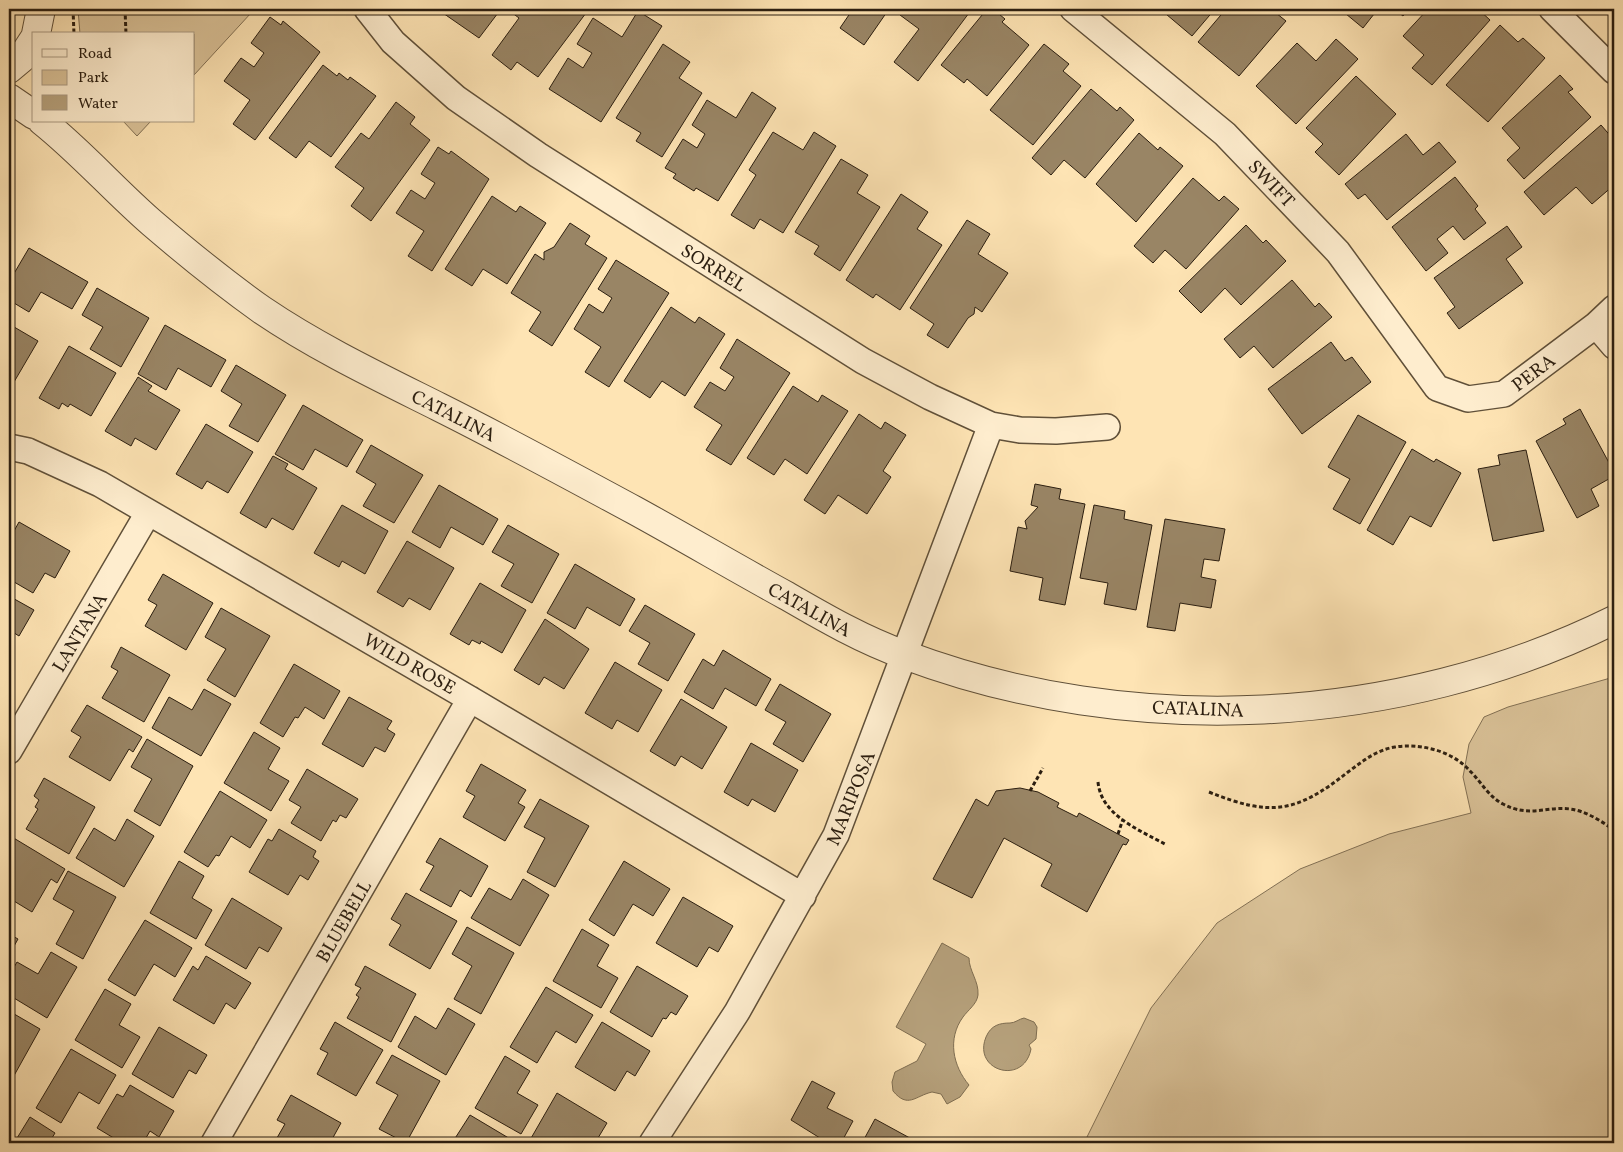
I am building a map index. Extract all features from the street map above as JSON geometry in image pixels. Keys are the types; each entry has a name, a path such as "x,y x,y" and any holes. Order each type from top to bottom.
{"street":[{"name":"SORREL","path":"367,9 393,42 456,98 538,155 863,361 930,397 991,425 1020,430 1056,431 1106,427"},
{"name":"SWIFT","path":"1073,9 1225,134 1338,252 1437,388"},
{"path":"1552,9 1614,71"},
{"path":"9,69 21,59 32,39"},
{"path":"9,98 32,114"},
{"name":"CATALINA","path":"43,122 151,222 199,262 262,310 315,343 609,497 852,632 904,655 967,676 1026,691 1115,704 1204,711 1312,708 1378,698 1514,662 1614,620"},
{"name":"CATALINA","path":"64,122 100,174"},
{"name":"PERA","path":"1437,388 1468,399 1504,394 1596,325 1614,308"},
{"path":"1596,325 1614,346"},
{"name":"MARIPOSA","path":"652,1143 737,1012 836,835 991,425"},
{"name":"WILD ROSE","path":"9,447 28,451 100,484 470,699 803,896"},
{"name":"LANTANA","path":"9,751 148,513"},
{"name":"BLUEBELL","path":"214,1143 470,699"}],"path":[{"path":"73,9 74,32"},
{"path":"125,9 126,32"},
{"path":"1209,792 1247,806 1260,808 1283,807 1308,800 1324,791 1363,759 1392,748 1423,746 1459,761 1491,796 1503,805 1530,811 1568,808 1582,811 1614,830"},
{"path":"1030,790 1043,768"},
{"path":"1098,782 1102,798 1123,819 1165,844"},
{"path":"1118,834 1123,819"}],"green space":[{"path":"78,9 259,9 251,13 195,74 195,32 80,32"},
{"path":"124,122 150,122 137,136"},
{"path":"1614,677 1614,1143 1084,1143 1151,1008 1217,923 1300,869 1389,834 1471,813 1463,777 1469,744 1484,717 1508,707"}],"water":[{"path":"942,943 969,958 978,990 974,1004 958,1025 954,1043 956,1061 963,1078 969,1085 960,1097 947,1104 941,1094 932,1092 912,1100 903,1099 893,1091 892,1082 895,1072 917,1061 926,1044 896,1027"},
{"path":"1024,1018 1034,1022 1037,1027 1036,1039 1029,1045 1031,1049 1026,1061 1019,1068 1010,1070 1001,1070 992,1065 986,1058 984,1049 986,1037 990,1030 996,1025"}],"building":[{"path":"442,9 501,9 479,38 440,11"},
{"path":"514,9 589,9 538,77 517,62 511,70 492,55 519,18 511,12"},
{"path":"853,9 889,9 864,45 840,28"},
{"path":"905,9 972,9 918,81 894,62 919,29 900,15"},
{"path":"987,9 993,9 1005,19 1002,22 1029,45 987,96 967,79 964,83 941,65"},
{"path":"1160,9 1215,9 1192,36"},
{"path":"1226,9 1271,9 1286,21 1239,76 1198,42"},
{"path":"1340,9 1378,9 1363,28"},
{"path":"1394,9 1409,9 1403,16"},
{"path":"1428,9 1478,9 1490,20 1432,85 1412,68 1424,55 1403,36"},
{"path":"638,11 662,26 601,122 549,89 568,58 583,68 592,53 577,44 593,18 622,37"},
{"path":"270,17 281,25 283,21 320,52 255,140 233,124 250,100 224,81 241,58 254,67 264,53 251,43"},
{"path":"1500,25 1518,42 1523,38 1545,58 1488,122 1446,85"},
{"path":"1336,39 1358,59 1296,124 1256,86 1297,43 1316,61"},
{"path":"663,44 690,62 679,78 702,93 662,157 636,141 641,133 616,118"},
{"path":"1044,44 1069,64 1063,71 1081,86 1033,145 990,110"},
{"path":"323,65 337,76 339,73 348,80 350,77 376,96 331,157 309,141 296,158 269,138"},
{"path":"1560,75 1573,89 1568,92 1591,117 1524,179 1507,160 1520,148 1502,128"},
{"path":"1356,76 1396,114 1339,175 1315,152 1323,144 1306,128"},
{"path":"1091,89 1117,111 1120,107 1134,120 1085,178 1064,160 1051,175 1032,158"},
{"path":"752,92 776,108 718,201 696,188 694,191 673,178 676,174 665,168 683,139 697,148 705,134 692,125 707,100 736,118"},
{"path":"396,102 415,117 410,124 430,140 371,221 351,206 364,188 335,167 361,133 369,139"},
{"path":"1601,125 1614,140 1614,185 1592,204 1576,187 1544,215 1524,192"},
{"path":"773,132 803,150 814,132 836,146 783,233 760,219 754,229 731,215 756,175 749,170"},
{"path":"1139,133 1158,150 1160,147 1183,166 1136,222 1096,184"},
{"path":"1406,134 1423,155 1439,142 1456,162 1387,220 1365,194 1358,199 1345,184"},
{"path":"438,147 449,154 451,151 489,179 432,271 408,256 424,231 396,213 411,190 425,199 435,183 421,174"},
{"path":"841,159 868,175 857,193 880,207 840,271 814,254 819,246 795,232"},
{"path":"1455,177 1478,206 1475,209 1486,223 1464,240 1453,226 1437,239 1448,253 1426,271 1392,227"},
{"path":"1193,178 1219,201 1224,196 1239,209 1186,269 1165,250 1153,263 1134,246"},
{"path":"901,194 928,212 917,229 942,245 900,310 876,294 873,298 846,280"},
{"path":"492,196 516,212 520,206 546,223 507,284 483,269 472,286 445,269"},
{"path":"967,220 990,234 978,254 1008,273 982,312 975,307 974,314 968,318 948,348 927,335 934,324 910,308"},
{"path":"570,223 590,236 585,244 607,258 552,346 529,331 541,312 511,293 535,254 544,260 544,252 554,247"},
{"path":"1246,225 1263,243 1266,240 1286,261 1241,305 1225,288 1201,313 1179,291"},
{"path":"1507,226 1522,247 1506,259 1523,283 1459,329 1447,313 1455,307 1434,278"},
{"path":"29,248 88,282 72,309 41,292 29,312 9,300 9,282"},
{"path":"616,260 669,293 609,387 585,372 601,347 574,329 589,304 603,313 612,298 598,289"},
{"path":"1292,280 1315,307 1319,303 1332,317 1273,368 1254,346 1240,358 1224,339"},
{"path":"97,288 149,318 121,367 90,349 103,327 82,315"},
{"path":"671,307 695,323 699,317 725,334 685,396 662,381 650,398 624,381"},
{"path":"9,324 38,341 14,382 9,379"},
{"path":"165,325 226,360 211,387 178,368 166,390 138,374"},
{"path":"737,339 790,373 731,465 706,450 722,425 694,407 710,382 725,391 734,377 720,368"},
{"path":"1331,342 1345,361 1352,357 1371,382 1302,434 1268,389"},
{"path":"69,346 116,373 91,416 70,404 68,407 62,403 59,409 39,398"},
{"path":"236,365 286,395 258,442 229,426 242,404 221,391"},
{"path":"138,377 152,386 148,391 180,410 156,450 135,438 131,446 105,431"},
{"path":"793,386 818,402 822,395 848,411 807,474 785,459 774,475 747,458"},
{"path":"303,405 363,440 347,467 315,449 303,470 275,454"},
{"path":"1580,409 1614,472 1614,476 1591,489 1599,506 1577,518 1536,441 1566,424 1563,419"},
{"path":"859,414 881,429 885,422 906,435 883,471 891,477 867,514 838,495 825,514 804,500"},
{"path":"1358,415 1406,442 1360,524 1333,509 1350,479 1328,467"},
{"path":"206,424 253,452 228,493 207,481 202,489 176,474"},
{"path":"371,445 423,475 394,523 363,506 376,484 356,472"},
{"path":"1412,449 1434,462 1436,459 1461,473 1431,527 1410,516 1393,545 1367,530"},
{"path":"1526,450 1544,531 1493,541 1478,469 1500,465 1498,455"},
{"path":"273,456 288,464 285,469 317,488 293,530 272,518 266,528 240,513"},
{"path":"1035,484 1061,489 1059,499 1085,504 1065,605 1039,600 1043,578 1010,571 1018,527 1027,529 1025,521 1038,507 1031,505"},
{"path":"439,485 498,519 483,545 451,527 440,548 412,532"},
{"path":"342,505 388,531 365,574 342,561 339,567 314,553"},
{"path":"1094,505 1125,511 1124,519 1152,525 1136,610 1104,604 1108,583 1080,578"},
{"path":"1165,519 1225,529 1219,561 1204,559 1201,577 1216,580 1211,608 1180,603 1175,631 1147,627"},
{"path":"19,522 70,551 55,578 45,573 33,593 9,579 9,540"},
{"path":"508,525 559,554 532,603 501,586 514,564 492,552"},
{"path":"407,541 454,568 430,610 409,598 403,607 377,592"},
{"path":"575,564 635,599 620,626 587,607 575,629 547,613"},
{"path":"163,574 213,603 186,650 145,626 157,605 148,600"},
{"path":"480,583 526,610 502,653 481,641 480,644 472,640 469,645 450,634"},
{"path":"9,596 34,610 19,636 11,631 9,635"},
{"path":"645,605 695,634 668,681 638,664 650,643 629,631"},
{"path":"221,608 270,636 235,697 207,680 226,649 205,637"},
{"path":"545,619 589,649 564,689 544,677 539,685 514,670"},
{"path":"121,647 170,675 144,722 102,698 118,671 111,667"},
{"path":"723,650 771,679 756,706 725,688 713,709 684,692 703,659 714,666"},
{"path":"615,662 662,690 638,732 617,720 612,729 585,713"},
{"path":"294,664 340,691 324,719 305,707 298,718 295,717 283,737 260,723"},
{"path":"780,684 831,714 803,762 773,744 786,722 765,710"},
{"path":"204,689 231,704 201,756 152,728 169,697 192,710"},
{"path":"349,697 392,721 387,729 395,734 385,752 375,747 363,767 322,744"},
{"path":"681,699 727,727 702,769 681,756 675,766 650,751"},
{"path":"87,705 142,737 133,752 129,749 110,781 69,757 81,737 71,731"},
{"path":"254,732 280,748 268,769 289,781 271,811 224,783"},
{"path":"147,739 193,766 160,826 134,811 152,779 131,767"},
{"path":"751,743 798,770 775,812 752,799 748,806 724,792"},
{"path":"481,764 526,790 518,803 525,807 505,841 463,817 475,796 466,791"},
{"path":"307,769 358,799 346,818 340,815 336,822 333,820 321,841 291,823 301,807 289,800"},
{"path":"44,778 95,807 69,854 26,829 38,809 35,807 39,800 34,796"},
{"path":"1020,788 1038,792 1059,803 1057,807 1077,817 1079,813 1129,840 1126,845 1123,844 1087,912 1041,886 1052,864 1004,838 972,898 933,879 976,799 988,806 996,791"},
{"path":"220,791 267,820 250,848 231,836 219,856 216,855 208,867 184,852"},
{"path":"540,799 589,826 555,887 527,872 545,838 524,827"},
{"path":"127,819 154,836 124,887 76,858 94,828 115,841"},
{"path":"279,829 316,851 313,857 319,861 308,880 300,875 288,895 249,872 268,839 272,841"},
{"path":"12,837 65,869 57,883 51,879 32,912 9,898 9,844"},
{"path":"440,838 488,866 471,897 460,890 451,907 420,890 434,866 426,862"},
{"path":"179,861 204,876 192,898 212,910 196,939 150,913"},
{"path":"624,861 670,889 653,916 633,904 614,936 589,920"},
{"path":"68,871 116,897 83,959 56,944 74,911 53,899"},
{"path":"523,879 549,895 520,946 471,918 489,888 511,900"},
{"path":"406,893 457,921 430,969 389,945 401,925 391,919"},
{"path":"683,897 733,926 718,952 709,947 697,967 656,943"},
{"path":"232,898 282,928 268,952 259,947 246,969 205,945"},
{"path":"145,920 192,948 175,977 154,964 135,996 108,980"},
{"path":"467,927 514,953 481,1014 454,999 472,966 452,954"},
{"path":"582,929 609,945 597,966 618,978 601,1008 553,981"},
{"path":"9,934 18,939 9,955"},
{"path":"51,952 77,967 47,1018 9,995 9,976 17,962 38,974"},
{"path":"206,956 251,983 235,1009 226,1003 214,1024 173,1000 193,966 198,970"},
{"path":"365,966 416,994 391,1042 347,1018 359,997 356,995 361,988 355,985"},
{"path":"637,966 688,996 676,1015 671,1012 666,1019 663,1018 652,1037 610,1012"},
{"path":"546,987 593,1015 576,1043 556,1031 537,1063 510,1047"},
{"path":"105,989 131,1004 119,1025 140,1037 122,1068 75,1040"},
{"path":"448,1008 475,1024 446,1075 398,1047 415,1016 436,1029"},
{"path":"9,1011 40,1029 11,1081 9,1080"},
{"path":"335,1022 383,1050 356,1096 317,1074 328,1053 320,1049"},
{"path":"602,1022 650,1051 635,1076 627,1071 615,1091 575,1067"},
{"path":"159,1027 207,1055 196,1074 189,1070 173,1098 132,1074"},
{"path":"71,1049 116,1075 99,1104 79,1092 61,1123 36,1108"},
{"path":"392,1055 440,1081 406,1143 379,1129 398,1095 376,1083"},
{"path":"505,1056 530,1071 517,1093 538,1105 521,1134 475,1108"},
{"path":"812,1081 835,1093 827,1108 853,1121 841,1143 828,1143 791,1120"},
{"path":"130,1085 174,1111 159,1137 150,1131 143,1143 122,1143 97,1128 117,1094 123,1097"},
{"path":"557,1093 607,1123 595,1143 535,1143 530,1140"},
{"path":"291,1095 341,1123 330,1143 274,1143 285,1124 277,1120"},
{"path":"470,1115 517,1143 452,1143"},
{"path":"30,1117 55,1133 49,1143 14,1143"},
{"path":"875,1119 919,1143 862,1143"},
{"path":"376,1138 385,1143 372,1143"}]}
